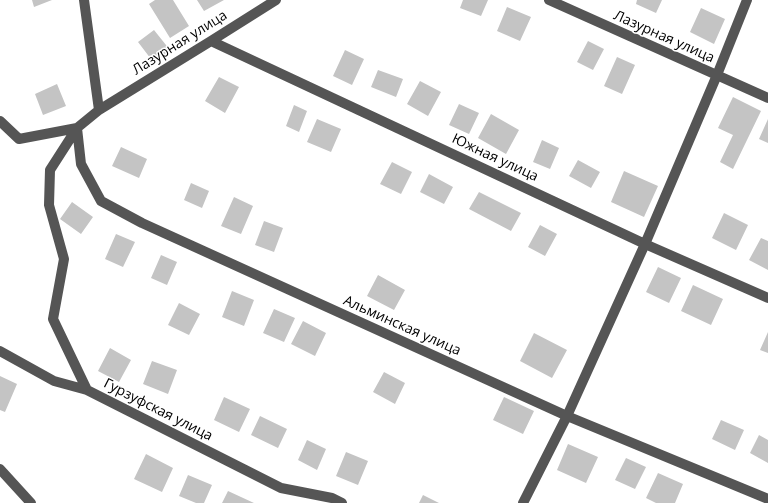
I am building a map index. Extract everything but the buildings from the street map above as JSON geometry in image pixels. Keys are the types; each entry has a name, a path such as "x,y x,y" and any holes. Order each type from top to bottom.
{"street":[{"path":"84,0 99,110"},
{"name":"Лазурная улица","path":"77,128 99,110 276,0"},
{"name":"Лазурная улица","path":"549,0 768,98"},
{"path":"523,503 568,416 645,244 717,76 747,0"},
{"name":"Южная улица","path":"211,41 645,244 768,298"},
{"path":"0,120 19,139 77,128"},
{"name":"Гурзуфская улица","path":"77,128 50,170 49,205 64,259 53,319 87,390 281,488 332,498 342,503"},
{"name":"Альминская улица","path":"77,128 81,164 101,201 142,223 568,416 768,499"},
{"path":"0,351 54,381 87,390"},
{"path":"0,469 31,503"}]}
